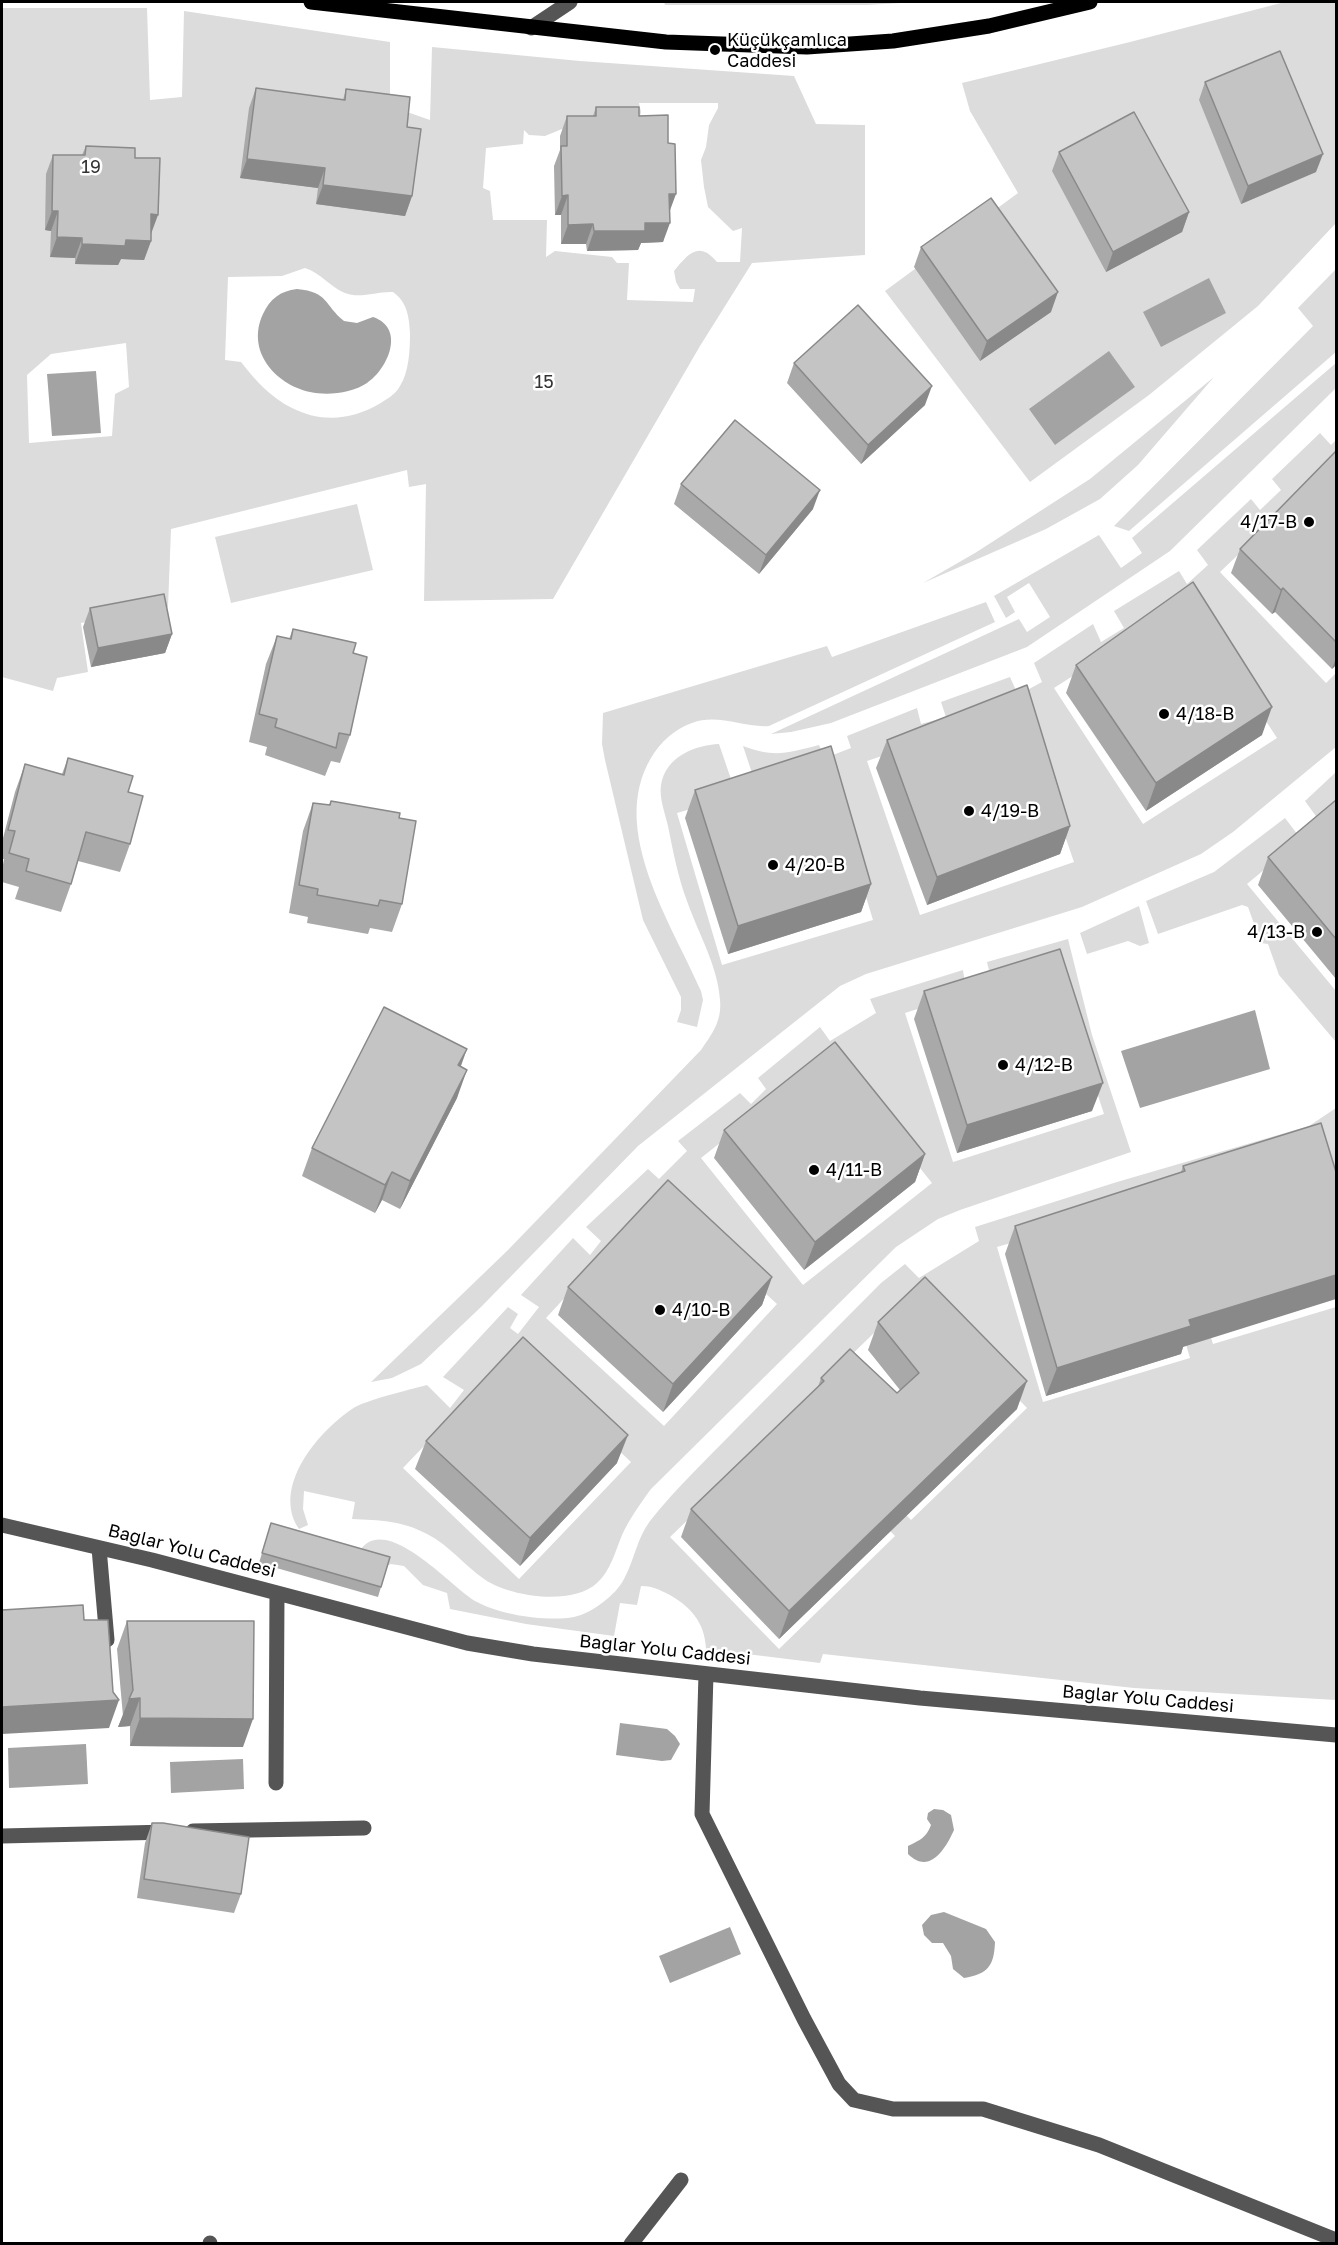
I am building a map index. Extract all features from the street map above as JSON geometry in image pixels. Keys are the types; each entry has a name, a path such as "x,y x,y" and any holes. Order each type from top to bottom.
{"main road":[{"path":"311,2 666,42 807,47 892,41 989,26 1090,2"}],"street":[{"path":"531,28 570,2"},
{"name":"Bağlar Yolu Caddesi","path":"2,1525 467,1643 533,1654 920,1698 1336,1735"},
{"path":"99,1548 107,1650"},
{"path":"276,1593 276,1784"},
{"path":"706,1674 702,1814 804,2019 839,2084 854,2100 893,2109 983,2109 1099,2145 1336,2240"},
{"path":"2,1836 364,1828"},
{"path":"631,2244 681,2180"}],"green space":[{"path":"664,2 918,2 867,5 665,5"},
{"path":"1285,2 1336,2 1336,223 1258,306 1149,395 1030,482 885,291 1018,193 970,111 962,83"},
{"path":"2,8 147,8 150,100 182,97 184,11 390,42 390,106 430,120 432,47 580,61 794,76 816,124 865,125 865,255 752,263 700,346 553,599 424,601 426,484 409,487 407,470 171,529 168,607 81,623 88,672 57,678 53,691 2,677","holes":["639,103 718,103 718,108 709,125 706,147 701,160 704,187 708,207 733,231 742,228 740,262 717,262 711,255 699,251 684,259 674,271 676,282 680,289 695,289 693,302 627,300 629,263 617,263 612,257 555,251 546,257 547,220 493,220 490,191 483,188 486,148 523,144 524,130 529,135 545,136 562,129 640,117","305,268 351,295 393,292 398,296 408,315 410,346 405,374 400,386 393,394 379,404 358,413 336,418 314,416 292,408 270,394 241,362 225,360 228,277 282,276","126,343 129,387 115,394 112,436 29,443 27,375 51,354"]},
{"path":"1336,269 1336,352 1129,531 1114,526 1313,326 1298,308"},
{"path":"1336,363 1336,388 1170,551 1027,647 831,723 771,734 1019,619 1027,632 1050,617 1029,583 1007,597 1015,612 1006,618 994,596 1099,535 1121,568 1142,553 1132,538"},
{"path":"1214,377 1138,465 1100,499 1046,529 923,583 975,553 1090,479"},
{"path":"1320,433 1331,445 1336,440 1336,461 1220,572 1326,683 1336,673 1336,747 1233,832 1201,854 1082,907 866,974 840,986 638,1146 482,1306 421,1364 392,1378 371,1382 508,1250 701,1050 715,1027 720,1008 716,975 681,883 662,800 661,785 668,767 691,750 719,744 733,785 754,779 743,746 764,752 781,753 819,745 825,758 851,748 847,736 917,708 921,724 946,717 941,702 1010,677 1018,695 1042,682 1034,663 1093,624 1101,642 1124,628 1114,611 1179,571 1187,584 1208,565 1197,550 1251,499 1260,510 1281,490 1272,479","holes":["1188,602 1277,738 1143,824 1054,688","1021,709 1074,862 920,915 867,761","827,769 873,920 722,965 677,813"]},
{"path":"357,504 373,570 231,603 215,537"},
{"path":"986,602 995,622 769,726 702,720 674,732 663,741 651,758 640,786 637,815 640,846 649,876 703,1000 697,1027 677,1022 681,1010 681,997 643,920 605,760 602,744 603,713 827,646 832,657"},
{"path":"1336,772 1336,810 1247,884 1336,991 1336,1042 1279,975 1268,944 1261,943 1248,907 1242,905 1158,934 1146,901 1214,872 1285,818 1298,835 1318,819 1305,801"},
{"path":"1139,906 1149,943 1140,946 1128,941 1087,954 1080,933"},
{"path":"1068,939 1092,1035 1131,1152 960,1210 938,1219 896,1247 651,1489 625,1529 606,1572 597,1583 586,1590 557,1597 509,1590 484,1579 443,1544 427,1534 400,1524 352,1519 355,1502 304,1491 303,1509 308,1525 299,1529 292,1513 291,1496 294,1479 313,1446 339,1419 352,1409 367,1402 427,1385 450,1408 464,1390 443,1377 508,1307 518,1314 510,1328 518,1334 539,1307 521,1295 573,1238 590,1255 601,1241 586,1227 648,1169 659,1179 687,1151 678,1141 740,1093 751,1104 766,1089 758,1078 820,1027 830,1041 876,1013 870,999 963,970 966,990 992,983 987,962","holes":["1055,965 1104,1114 953,1162 905,1013","830,1056 932,1183 803,1285 701,1158","659,1196 777,1304 664,1426 546,1318","514,1352 631,1462 519,1579 403,1468"]},
{"path":"1336,1108 1336,1206 1165,1189 1213,1344 1336,1307 1336,1700 1134,1688 823,1654 820,1663 706,1649 703,1631 695,1616 668,1594 645,1586 641,1586 637,1605 620,1603 614,1636 526,1624 450,1609 447,1593 423,1585 404,1566 391,1564 386,1566 356,1558 367,1543 381,1539 398,1544 416,1554 477,1602 498,1611 551,1619 574,1617 588,1612 609,1597 620,1585 646,1528 670,1497 881,1283 905,1264 919,1278 979,1241 975,1227 1117,1182 1309,1126","holes":["1144,1204 1190,1358 1043,1402 997,1247","915,1293 1027,1408 911,1520 799,1406","786,1425 895,1536 779,1649 670,1537"]}],"shaded area":[{"path":"1209,278 1226,313 1161,347 1143,312"},
{"path":"297,289 321,296 344,321 357,323 373,317 383,322 389,330 390,349 387,359 375,377 354,389 324,394 297,388 285,382 267,364 258,340 263,314 276,297"},
{"path":"1109,351 1135,387 1055,445 1029,409"},
{"path":"96,371 101,433 52,436 47,374"},
{"path":"1255,1010 1270,1069 1140,1108 1121,1051"},
{"path":"620,1723 667,1729 680,1744 671,1760 662,1761 616,1755"},
{"path":"86,1744 88,1784 9,1788 8,1748"},
{"path":"243,1759 244,1789 171,1793 170,1762"},
{"path":"934,1809 943,1810 951,1815 954,1830 941,1852 929,1861 923,1862 908,1854 908,1846 925,1836 931,1825 927,1819 928,1813"},
{"path":"944,1912 986,1929 995,1942 991,1963 984,1971 964,1978 953,1969 951,1956 943,1943 932,1943 924,1935 922,1925 931,1915"},
{"path":"730,1927 741,1954 670,1983 659,1956"}],"building":[{"path":"1280,51 1323,154 1248,186 1205,82"},
{"path":"256,88 345,100 346,89 410,97 407,127 421,129 412,196 323,185 325,168 247,159"},
{"path":"596,107 639,107 639,116 668,115 668,143 675,144 676,194 669,194 670,223 645,223 645,231 594,231 593,224 568,225 568,195 562,196 561,146 567,146 567,116 596,116"},
{"path":"1134,112 1189,212 1113,252 1059,152"},
{"path":"86,146 135,148 135,158 160,158 158,215 151,214 151,241 126,240 125,246 82,244 82,238 57,237 58,211 52,211 53,155 85,155"},
{"path":"991,198 1058,292 987,341 921,247"},
{"path":"858,305 932,386 868,445 794,363"},
{"path":"735,420 820,490 766,555 681,484"},
{"name":"4/17-B","path":"1336,451 1336,642 1283,588 1281,590 1240,549"},
{"name":"4/18-B","path":"1193,582 1272,707 1156,783 1076,665"},
{"path":"164,594 172,634 98,648 90,608"},
{"path":"293,629 356,643 353,653 367,657 350,735 339,733 336,748 275,727 277,719 259,714 277,636 291,639"},
{"name":"4/19-B","path":"1027,685 1070,826 937,877 887,740"},
{"name":"4/20-B","path":"831,746 871,884 738,926 695,790"},
{"path":"68,758 133,776 128,792 143,796 130,844 86,832 71,884 26,871 29,859 9,853 15,831 8,830 25,764 64,775"},
{"path":"1336,800 1336,939 1268,857"},
{"path":"331,801 400,813 399,818 416,821 402,904 380,900 378,906 317,895 318,889 299,885 313,803 330,805"},
{"name":"4/12-B","path":"1060,949 1103,1083 967,1125 924,991"},
{"path":"384,1007 467,1049 458,1065 467,1070 410,1181 392,1172 385,1185 312,1148"},
{"name":"4/11-B","path":"835,1042 925,1154 815,1242 724,1130"},
{"path":"1321,1123 1336,1172 1336,1275 1189,1320 1191,1326 1057,1368 1015,1226 1185,1171 1183,1166"},
{"name":"4/10-B","path":"668,1180 772,1277 673,1384 568,1287"},
{"path":"925,1277 1027,1381 789,1611 691,1509 824,1381 821,1378 850,1349 897,1393 919,1373 878,1322"},
{"path":"523,1337 628,1435 530,1538 426,1441"},
{"path":"271,1523 390,1557 381,1587 262,1553"},
{"path":"83,1605 84,1620 108,1620 113,1692 119,1700 2,1707 2,1610"},
{"path":"127,1621 254,1621 253,1719 140,1718 140,1698 129,1699 133,1690"},
{"path":"152,1823 249,1837 241,1894 144,1879"}],"place":[{"name":"Küçükçamlıca Caddesi","path":"715,50"},
{"name":"4/17-B","path":"1309,522"},
{"name":"4/18-B","path":"1164,714"},
{"name":"4/19-B","path":"969,811"},
{"name":"4/20-B","path":"773,865"},
{"name":"4/13-B","path":"1317,932"},
{"name":"4/12-B","path":"1003,1065"},
{"name":"4/11-B","path":"814,1170"},
{"name":"4/10-B","path":"660,1310"}],"park label":[{"name":"19","path":"91,167"},
{"name":"15","path":"544,382"}]}
